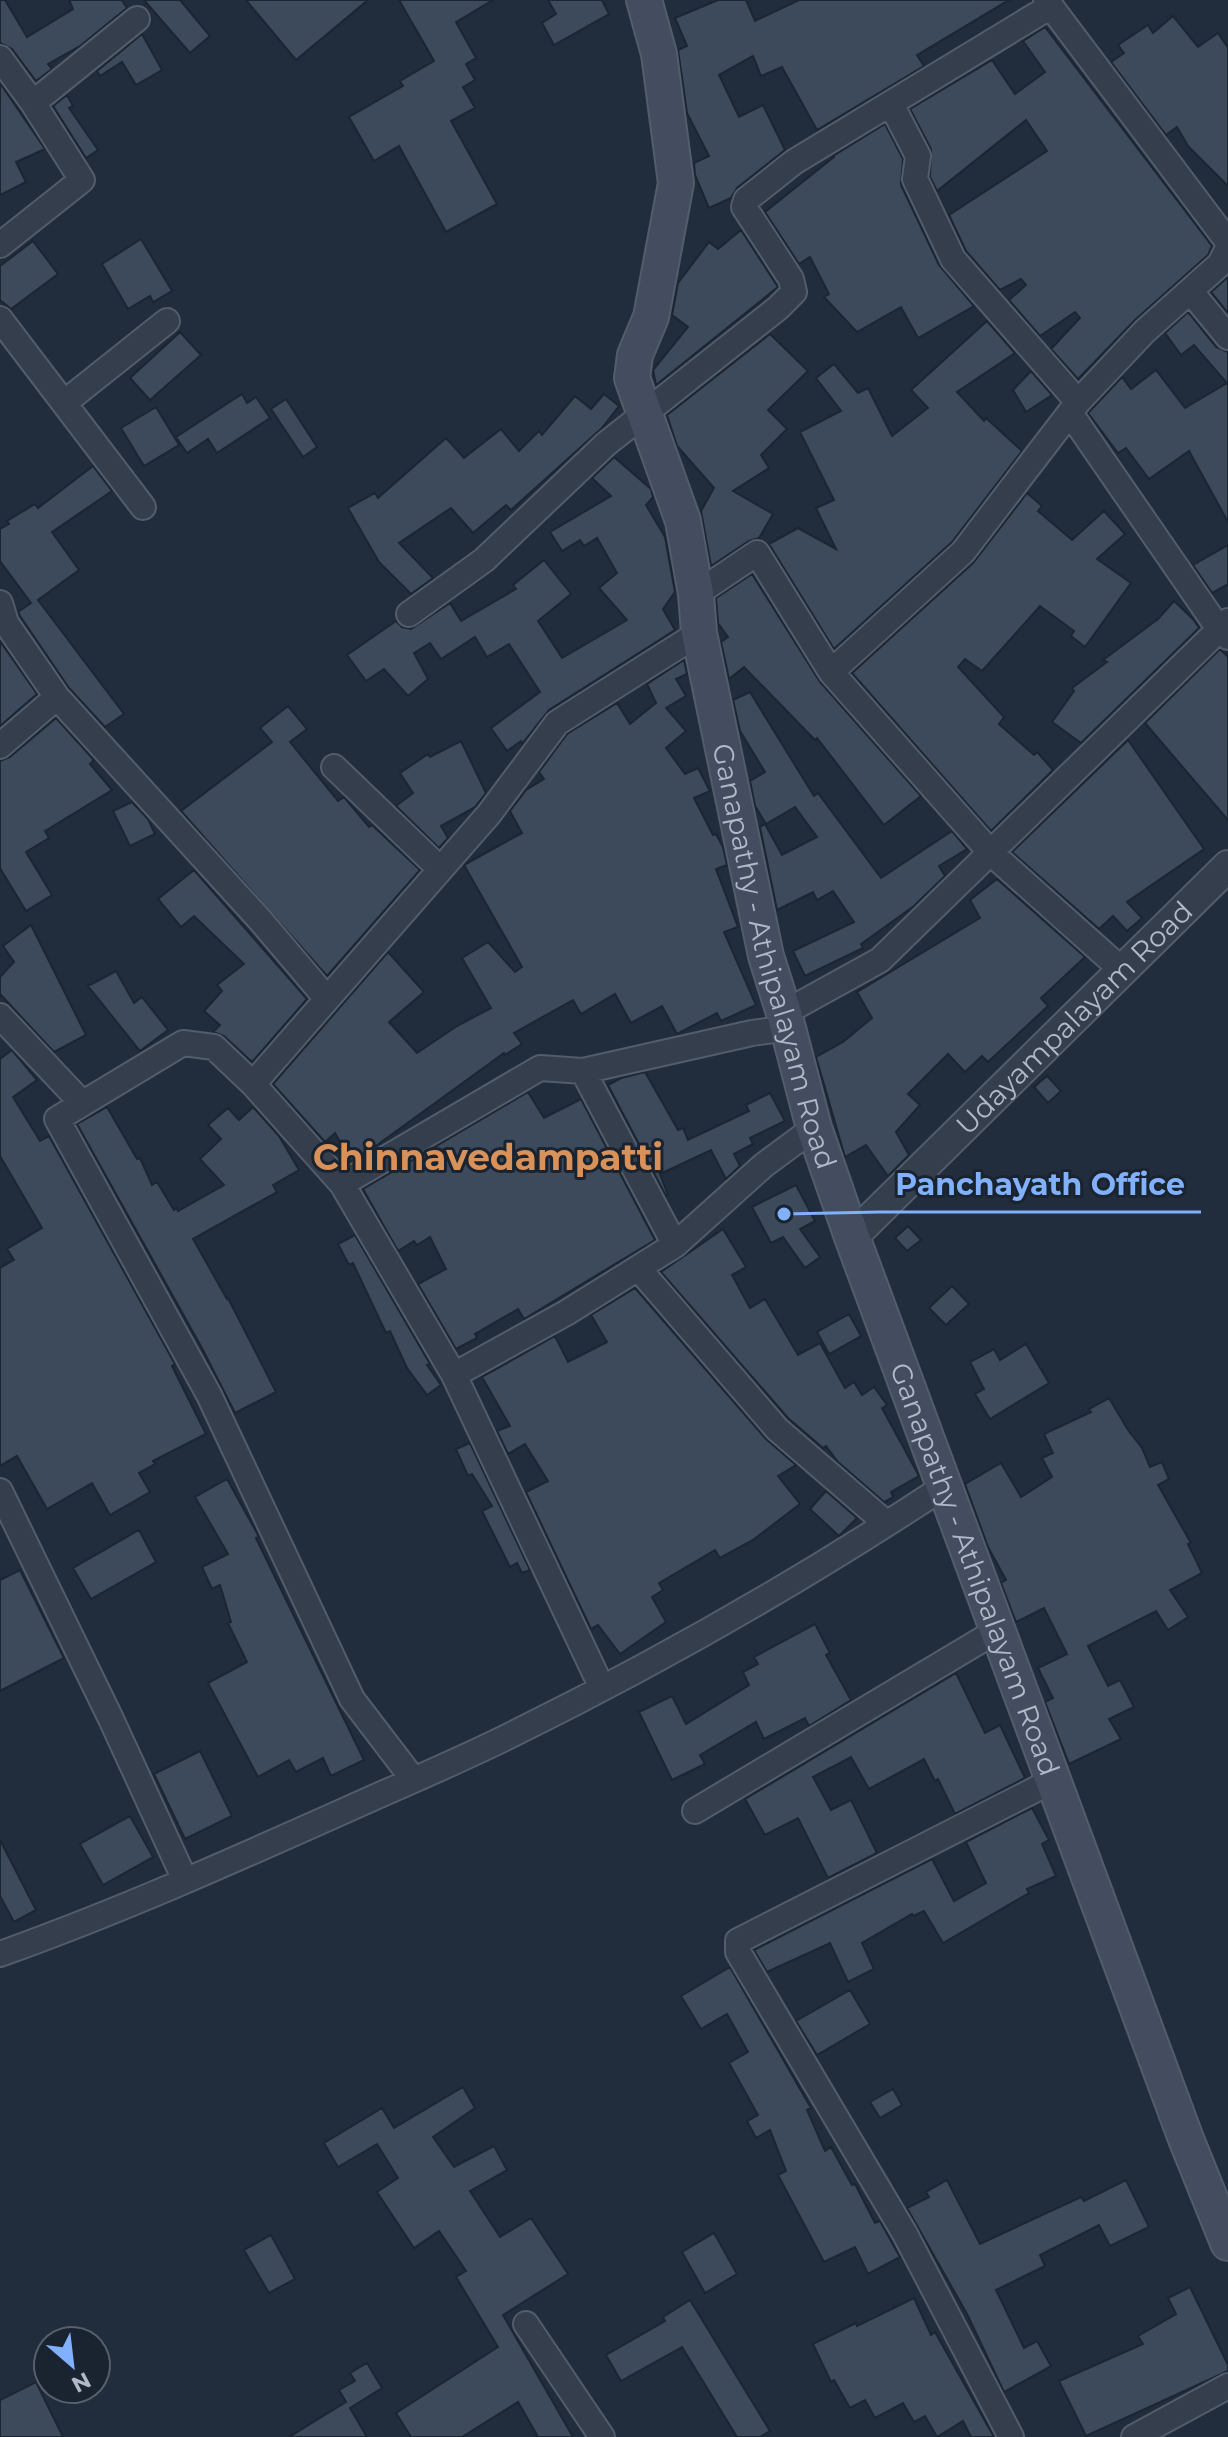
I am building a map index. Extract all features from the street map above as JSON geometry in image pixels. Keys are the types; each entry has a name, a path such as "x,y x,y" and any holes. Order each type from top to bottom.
{"main road":[{"name":"Ganapathy - Athipalayam Road","path":"644,0 659,54 676,183 651,317 635,355 632,378 683,521 696,594 699,633 766,956 814,1128 852,1237 1186,2139 1228,2243"}],"street":[{"path":"409,614 484,560 606,444 794,292 791,279 744,207 746,200 794,162 1049,3 1228,245 1220,264 1145,331 1074,407 963,552 831,672"},
{"path":"33,103 137,19"},
{"path":"0,58 82,180 0,245"},
{"path":"342,1184 540,1068 583,1071 752,1033 786,1021 880,960 1225,629 1074,407 953,259 915,179 918,156 891,104"},
{"path":"1191,292 1228,337"},
{"path":"0,319 143,507"},
{"path":"64,403 167,321"},
{"path":"696,594 757,553 831,672 991,853 1122,970"},
{"path":"0,603 6,623 57,697 261,921 327,999"},
{"path":"253,1084 489,814 557,723 699,633"},
{"path":"0,746 57,697"},
{"path":"334,767 440,869"},
{"name":"Udayampalayam Road","path":"852,1237 1122,970 1225,877"},
{"path":"0,1016 82,1103"},
{"path":"413,1779 352,1699 209,1395 57,1119 183,1043 214,1047 253,1084 342,1184 454,1375 602,1688"},
{"path":"583,1071 675,1245"},
{"path":"454,1375 566,1313 675,1245 764,1165 814,1128"},
{"path":"638,1268 777,1429 886,1523"},
{"path":"0,1954 75,1927 185,1880 509,1736 795,1582 945,1486"},
{"path":"0,1491 185,1880"},
{"path":"695,1811 998,1630"},
{"path":"1011,2437 905,2234 738,1952 738,1941 1054,1780"},
{"path":"526,2324 602,2437"},
{"path":"1134,2437 1228,2386"}],"building":[{"path":"0,0 5,0 27,37 73,9 69,0 122,0 127,8 80,46 48,64 52,69 36,81 12,49 0,43"},
{"path":"144,0 180,0 210,36 190,53"},
{"path":"246,0 368,0 296,60"},
{"path":"399,0 493,0 456,22 476,58 466,64 475,80 463,87 475,108 451,121 497,204 446,232 399,146 374,161 349,117 403,86 400,81 434,61"},
{"path":"548,0 602,0 609,14 554,45 542,23 556,14"},
{"path":"718,0 746,0 755,21 799,0 1009,0 917,55 924,66 817,130 782,67 761,76 753,56 719,75 739,117 763,105 785,150 737,188 731,198 709,208 695,175 694,163 709,156 687,113 678,50 687,46 675,18"},
{"path":"1173,16 1198,47 1218,33 1228,48 1228,186 1188,146 1177,127 1166,135 1111,62 1124,53 1118,45 1148,25 1153,33"},
{"path":"1045,27 1212,246 1208,255 1135,320 1078,379 1051,349 1080,318 1075,312 1040,336 1009,300 1026,285 1021,279 1000,290 966,251 949,215 1047,151 1026,120 937,191 930,177 931,149 910,109 992,60 1015,94 1045,72 1023,41"},
{"path":"142,34 162,70 136,85 122,62 100,76 97,71"},
{"path":"0,83 45,149 16,162 26,182 0,195"},
{"path":"67,95 73,106 69,108 98,150 86,158 53,106"},
{"path":"885,124 903,159 901,185 939,265 974,306 918,338 901,307 857,332 824,297 829,294 810,257 799,264 765,212 833,156"},
{"path":"741,230 778,287 656,385 653,370 688,327 672,315 678,283 709,242 718,249"},
{"path":"141,239 172,291 153,302 150,296 128,309 102,264"},
{"path":"33,241 58,274 11,309 0,300 0,266"},
{"path":"1228,277 1228,313 1211,292"},
{"path":"1188,312 1216,347 1228,352 1228,522 1189,451 1149,479 1126,448 1118,453 1088,413 1122,377 1131,389 1156,370 1185,408 1227,383 1194,345 1181,355 1165,333"},
{"path":"987,321 1015,353 957,392 984,421 986,418 1022,451 952,542 834,649 769,544 798,528 836,549 816,508 834,500 800,432 841,411 816,378 834,364 858,393 868,388 892,436 928,408 911,390"},
{"path":"180,332 201,355 150,400 130,378"},
{"path":"770,334 808,371 768,410 787,429 761,455 769,468 733,491 773,514 759,538 749,541 711,566 701,511 714,488 677,446 667,415"},
{"path":"1031,371 1052,395 1026,412 1013,390"},
{"path":"242,394 247,403 256,397 270,418 217,453 208,439 187,453 176,437"},
{"path":"604,394 619,406 602,428 511,510 506,505 473,533 451,508 399,543 433,578 411,594 379,562 348,508 375,493 378,498 446,438 464,458 501,429 519,451 539,431 542,435 575,396 591,409"},
{"path":"286,399 317,447 303,457 271,409"},
{"path":"156,407 179,445 144,466 121,428"},
{"path":"614,457 651,489 653,497 646,505 665,537 675,592 663,609 675,630 549,710 522,744 521,741 507,751 491,728 540,692 509,644 487,657 475,637 441,659 430,643 414,653 428,679 408,696 384,669 366,681 347,655 396,621 402,627 411,629 450,603 461,621 516,589 513,585 544,560 571,594 538,621 562,658 627,620 599,588 617,573 597,538 584,546 580,540 562,551 550,532 611,496 592,478"},
{"path":"93,466 112,491 52,532 79,570 38,600 124,714 105,727 69,688 20,616 18,612 31,603 0,561 0,529 9,524 7,521 35,504 38,508"},
{"path":"1027,493 1042,506 1038,511 1072,540 1104,511 1125,534 1097,559 1131,583 1085,647 1071,636 1074,631 1040,606 982,671 965,659 958,667 1004,717 999,724 1034,755 1037,752 1053,770 991,831 852,673 973,563"},
{"path":"1228,545 1228,584 1212,593 1193,565"},
{"path":"752,574 820,682 921,796 884,825 817,738 815,740 744,667 729,679 721,642 728,637 718,623 716,598"},
{"path":"1174,601 1199,628 1081,743 1052,722 1074,691 1072,688 1107,662 1103,660 1158,619"},
{"path":"0,641 37,694 0,726"},
{"path":"1220,649 1228,657 1228,820 1145,723"},
{"path":"684,660 687,674 676,679 686,696 666,708 686,731 666,748 685,774 698,768 710,791 694,798 713,835 716,834 723,847 727,865 716,869 738,927 724,932 756,1005 721,1021 717,1013 677,1034 662,1006 631,1023 615,994 581,1014 573,1000 514,1033 522,1044 504,1053 351,1161 335,1133 325,1142 273,1084 388,952 424,992 389,1022 417,1053 491,1008 462,958 488,942 515,972 522,967 464,865 522,833 510,811 526,790 544,779 539,772 567,734 617,703 630,724 656,703 647,684"},
{"path":"750,692 814,796 818,793 881,878 952,831 967,849 939,866 945,876 914,906 861,944 863,948 805,976 793,951 854,922 833,891 817,900 813,892 777,910 760,827 765,824 782,855 817,837 795,807 766,824 755,806 750,781 765,772 740,731 733,700"},
{"path":"288,706 307,729 290,742 338,801 344,797 369,827 372,825 420,870 327,976 181,811 272,742 260,728"},
{"path":"56,718 94,760 90,764 112,790 45,831 49,838 26,852 52,895 26,911 0,868 0,761 10,757"},
{"path":"1128,740 1204,849 1127,902 1142,918 1127,931 1113,916 1099,929 1012,852"},
{"path":"461,741 486,793 475,807 441,826 448,838 439,848 396,806 413,793 400,773 428,754 430,757"},
{"path":"132,802 148,819 155,834 130,846 113,811"},
{"path":"194,870 307,999 252,1062 224,1036 213,1032 220,1025 204,1011 222,991 217,985 244,964 194,916 181,927 158,899"},
{"path":"997,879 1085,957 1041,998 1048,1006 988,1062 982,1056 965,1072 948,1054 908,1094 920,1105 896,1132 909,1155 888,1176 866,1145 845,1157 816,1057 843,1042 872,1018 857,992 980,918 970,900"},
{"path":"31,925 86,1035 54,1052 0,994 0,977 14,962 3,946"},
{"path":"116,971 134,1003 142,997 168,1030 140,1051 88,986"},
{"path":"12,1050 37,1080 13,1097 40,1141 49,1136 175,1364 172,1366 206,1434 153,1461 155,1464 139,1473 150,1492 110,1515 92,1483 47,1509 17,1456 0,1466 0,1268 14,1260 7,1249 42,1228 0,1156 0,1059"},
{"path":"645,1072 678,1130 683,1128 688,1140 749,1111 746,1105 770,1093 785,1121 750,1138 753,1144 734,1154 740,1166 726,1179 711,1150 660,1174 666,1196 608,1085"},
{"path":"1047,1076 1061,1091 1048,1103 1034,1087"},
{"path":"528,1092 544,1118 581,1099 655,1240 524,1319 518,1309 456,1349 418,1284 446,1269 430,1237 417,1245 414,1241 398,1251 363,1189"},
{"path":"107,1107 137,1159 140,1158 152,1185 157,1182 174,1210 177,1208 178,1211 224,1185 200,1159 221,1139 208,1125 228,1108 239,1120 253,1107 279,1136 299,1170 273,1185 277,1192 193,1239 228,1298 276,1392 235,1413 77,1124"},
{"path":"796,1185 815,1221 800,1229 820,1257 805,1268 783,1237 771,1243 752,1207"},
{"path":"908,1226 921,1240 907,1251 895,1238"},
{"path":"723,1229 746,1267 732,1275 750,1308 765,1299 798,1355 820,1343 845,1388 854,1382 862,1395 874,1387 887,1405 882,1408 919,1476 891,1492 893,1497 884,1502 838,1462 826,1446 823,1448 788,1418 661,1272"},
{"path":"355,1235 441,1385 427,1395 407,1368 390,1331 386,1333 353,1263 349,1265 338,1244"},
{"path":"952,1286 969,1304 946,1325 929,1308"},
{"path":"635,1288 766,1439 796,1465 778,1476 800,1504 753,1540 720,1558 715,1550 659,1583 663,1590 652,1597 666,1622 620,1654 598,1625 591,1629 526,1492 548,1481 525,1444 508,1454 497,1431 510,1426 482,1377 555,1336 568,1362 607,1342 591,1315"},
{"path":"849,1314 861,1336 829,1354 817,1332"},
{"path":"1026,1344 1049,1383 990,1419 975,1394 984,1389 970,1362 994,1349 1000,1360"},
{"path":"1109,1398 1142,1448 1150,1467 1162,1462 1169,1479 1158,1485 1191,1543 1188,1544 1202,1573 1170,1590 1188,1617 1168,1630 1156,1611 1088,1646 1108,1686 1120,1680 1134,1707 1109,1719 1121,1739 1069,1764 1045,1702 1053,1698 1038,1668 1067,1654 1044,1608 1016,1622 1001,1583 1006,1580 988,1547 965,1484 1001,1463 1021,1497 1052,1477 1042,1458 1053,1453 1044,1434 1091,1412 1089,1409"},
{"path":"470,1443 530,1570 522,1573 517,1563 510,1567 482,1511 492,1506 472,1474 468,1476 456,1449"},
{"path":"227,1479 259,1537 256,1538 364,1760 331,1776 323,1758 296,1772 289,1760 258,1777 208,1683 247,1662 228,1623 231,1622 220,1585 212,1589 202,1567 228,1554 195,1497"},
{"path":"826,1491 857,1518 839,1536 810,1509"},
{"path":"139,1530 156,1562 91,1599 73,1568"},
{"path":"20,1570 64,1658 0,1691 0,1580"},
{"path":"815,1624 830,1653 826,1655 851,1700 809,1726 805,1718 764,1739 756,1722 700,1755 705,1764 672,1780 639,1712 672,1696 686,1724 749,1685 743,1672 758,1664 754,1657"},
{"path":"956,1673 985,1733 1000,1725 1025,1778 955,1814 924,1759 869,1789 851,1757 813,1777 831,1810 851,1800 877,1853 828,1878 798,1818 765,1835 745,1799"},
{"path":"200,1751 232,1816 185,1839 154,1774"},
{"path":"1032,1808 1049,1840 1042,1844 1056,1876 1027,1889 1029,1893 943,1943 924,1911 912,1914 862,1943 874,1969 848,1982 830,1943 767,1972 754,1950 932,1859 954,1901 986,1883 966,1842"},
{"path":"130,1816 153,1857 103,1885 80,1844"},
{"path":"0,1840 36,1910 14,1922 0,1896"},
{"path":"730,1967 811,2108 807,2110 825,2151 831,2147 875,2223 880,2221 900,2257 868,2274 855,2247 824,2262 778,2175 786,2171 770,2130 756,2138 747,2121 758,2115 729,2063 748,2052 727,2014 701,2029 681,1996"},
{"path":"850,1990 870,2024 817,2055 796,2021"},
{"path":"463,2087 475,2108 433,2137 454,2167 494,2146 507,2170 470,2191 500,2237 531,2218 568,2274 503,2315 573,2437 538,2437 518,2402 462,2437 411,2437 396,2413 498,2347 456,2277 466,2271 439,2231 414,2248 377,2192 398,2178 377,2144 338,2167 324,2143 382,2108 394,2128"},
{"path":"893,2089 902,2105 880,2118 870,2102"},
{"path":"947,2180 980,2244 1081,2197 1084,2201 1126,2180 1149,2227 1110,2246 1099,2225 1040,2255 1045,2266 996,2290 1024,2348 1037,2341 1051,2366 1004,2392 967,2314 907,2208 929,2197 926,2192"},
{"path":"714,2233 737,2274 705,2293 682,2252"},
{"path":"271,2235 295,2279 269,2293 244,2250"},
{"path":"1190,2287 1228,2365 1228,2371 1086,2436 1059,2381 1143,2344 1138,2336 1176,2314 1168,2298"},
{"path":"914,2298 931,2335 935,2332 994,2437 971,2437 963,2421 937,2437 925,2416 914,2422 903,2403 875,2418 865,2400 850,2408 834,2380 831,2382 813,2344"},
{"path":"690,2300 770,2431 760,2437 737,2437 682,2347 621,2381 606,2355 665,2321 663,2317"},
{"path":"367,2363 382,2388 350,2408 367,2437 289,2437 346,2402 339,2390 355,2381 350,2373"},
{"path":"32,2384 32,2405 47,2405 63,2437 0,2437 0,2400"}],"place":[{"name":"Panchayath Office","path":"784,1214"}],"district":[{"name":"Chinnavedampatti","path":"488,1157"}]}
